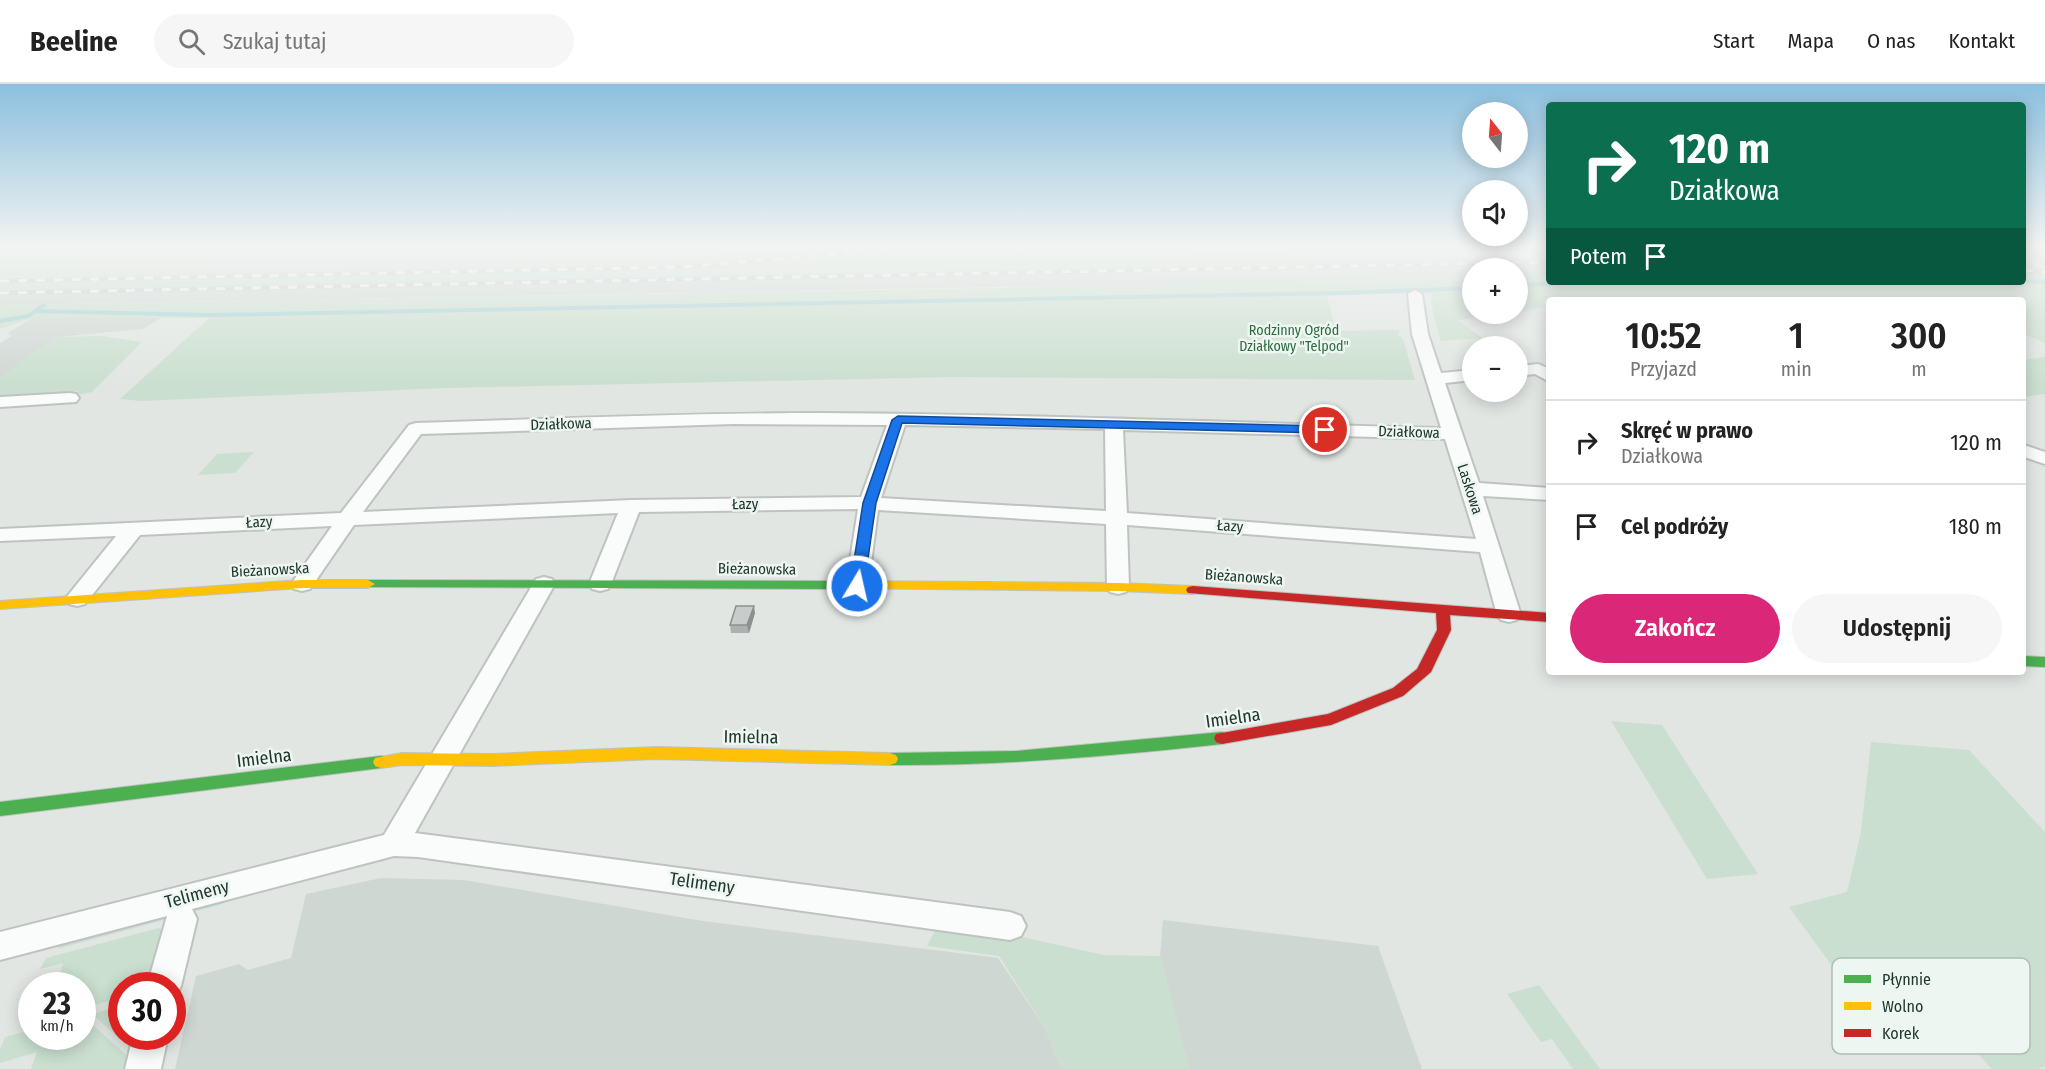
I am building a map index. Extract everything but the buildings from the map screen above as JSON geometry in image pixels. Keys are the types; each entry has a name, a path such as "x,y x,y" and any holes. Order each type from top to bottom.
{"street":[{"name":"Laskowa","path":"1415,294 1420,334 1509,615"},
{"path":"1528,370 1538,369 1546,374"},
{"path":"1434,379 1462,376"},
{"path":"0,402 70,398"},
{"name":"Działkowa","path":"302,584 348,518 416,429 722,420 898,420 1114,423 1452,434"},
{"path":"857,586 869,503 898,420"},
{"path":"1114,423 1118,587"},
{"path":"2026,452 2045,458"},
{"path":"1470,489 1546,494"},
{"name":"Łazy","path":"0,535 631,506 869,503 1115,518 1489,546"},
{"path":"600,584 631,506"},
{"path":"77,599 134,528"},
{"name":"Bieżanowska","path":"0,605 302,584 1118,587 1213,591 1546,618"},
{"path":"394,844 544,584"},
{"name":"Imielna","path":"0,809 402,759 492,760 657,753 932,760 1050,756 1247,735 1331,720 1398,692 1423,672 1444,630 1443,610"},
{"path":"2026,660 2045,662"},
{"name":"Telimeny","path":"0,946 394,844 465,851 1010,926"},
{"path":"168,972 181,919"},
{"path":"143,1069 148,1050"}],"shaded area":[{"path":"0,294 610,294 0,305"},
{"path":"32,318 161,318 143,329 56,337 0,378 0,343 12,336 8,333"},
{"path":"381,878 464,880 703,921 998,958 1045,1028 1061,1069 175,1069 179,1050 186,1050 186,1020 196,976 239,964 248,970 291,958 306,894"},
{"path":"1163,920 1378,946 1422,1069 1189,1069 1160,956"}],"green space":[{"name":"Rodzinny Ogród Działkowy \"Telpod\"","path":"651,294 1380,294 1327,296 1336,331 1400,330 1398,334 1403,339 1415,380 953,377 446,388 141,401 120,399 209,318 32,318 0,329 0,305"},
{"name":"Rodzinny Ogród Działkowy \"Telpod\"","path":"1430,294 1462,294 1462,319 1458,320 1479,336 1462,336 1462,339 1441,341"},
{"path":"1528,294 2045,294 2045,343 2026,335 2026,297 1546,297 1546,307 1528,310"},
{"path":"101,336 142,342 92,392 74,396 78,391 0,395 0,378 56,337"},
{"path":"2045,357 2045,394 2026,397 2026,360"},
{"path":"254,452 235,473 198,475 217,454"},
{"path":"1611,721 1662,725 1758,874 1707,879"},
{"path":"1871,742 1969,750 2045,832 2045,1066 2038,1069 1992,1069 1978,1054 2030,1054 2030,958 1832,958 1832,966 1789,907 1847,892 1861,832"},
{"path":"225,896 223,904 57,949 72,935"},
{"path":"938,925 1008,934 1104,955 1160,956 1189,1069 1061,1069 1045,1028 999,956 927,946"},
{"path":"159,928 167,931 157,972 108,972 108,1001 96,1005 96,972 60,972 63,963 40,969 46,958"},
{"path":"1539,985 1600,1069 1573,1069 1552,1039 1541,1042 1507,994"},
{"path":"108,1010 108,1028 96,1018 96,1013"},
{"path":"96,1028 108,1038 108,1050 121,1050 133,1061 131,1069 31,1069 37,1052 0,1063 0,1050 5,1037 18,1034 18,1050 96,1050"}],"waterway":[{"path":"36,311 212,315 1289,294"},
{"path":"0,321 28,316 44,305"}],"traffic: fast":[{"path":"368,584 837,585"},
{"path":"2026,661 2045,662"},
{"path":"890,759 1015,757 1222,738"},
{"path":"0,809 381,762"}],"traffic: slow":[{"path":"0,605 302,584 368,584"},
{"path":"837,585 1118,587 1193,590"},
{"path":"381,762 402,759 492,760 657,753 890,759"}],"traffic: jam":[{"path":"1193,590 1546,618"},
{"path":"1222,738 1331,719 1398,692 1423,672 1444,630 1443,610"}],"route":[{"path":"857,586 869,503 898,420 1325,430"}]}
